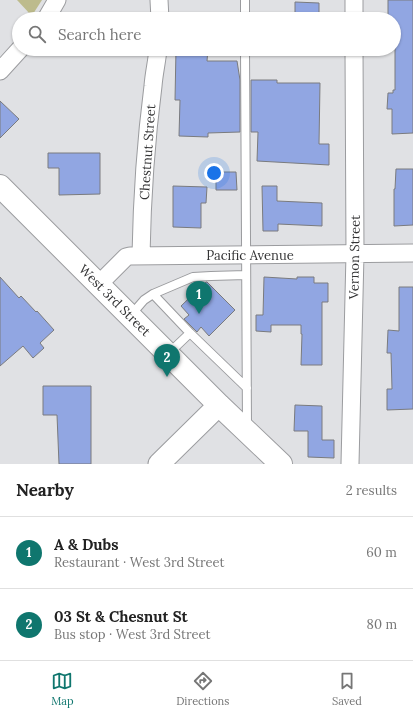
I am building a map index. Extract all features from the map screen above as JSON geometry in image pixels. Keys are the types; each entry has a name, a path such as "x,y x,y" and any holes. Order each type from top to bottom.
{"main road":[{"name":"West 3rd Street","path":"0,186 219,405 282,464"}],"street":[{"path":"50,12 57,0"},
{"path":"159,0 160,12"},
{"path":"354,0 354,12"},
{"path":"0,71 14,56"},
{"name":"Chestnut Street","path":"141,255 152,86 157,56"},
{"name":"Vernon Street","path":"350,464 355,254 354,56"},
{"name":"Pacific Avenue","path":"99,284 126,257 141,255 413,254"},
{"path":"159,464 219,405"}],"lane":[{"path":"245,0 245,12"},
{"path":"245,56 248,431"},
{"path":"131,316 144,300 153,294 193,278 246,275"},
{"path":"153,294 190,333 247,388"},
{"path":"168,353 190,333"}],"shaded area":[{"path":"17,0 42,0 34,12 28,12"}],"building":[{"path":"388,0 413,0 413,133 392,134 392,109 387,109 388,93 393,93 393,90 395,90 395,56 401,56 401,12 388,12"},
{"path":"295,2 319,3 319,12 295,12"},
{"path":"176,56 207,56 207,61 237,61 240,80 240,132 208,133 208,137 179,136 180,100 175,100"},
{"path":"251,80 277,80 277,83 320,83 319,144 329,144 329,165 257,161 258,132 251,132"},
{"path":"0,101 19,119 0,138"},
{"path":"48,153 100,153 100,194 59,195 59,168 48,168"},
{"path":"396,169 413,169 413,225 394,226 394,189"},
{"path":"216,172 236,172 237,190 216,190"},
{"path":"173,186 207,187 206,203 201,203 201,228 173,227"},
{"path":"262,186 277,186 277,201 322,203 322,226 278,224 278,231 263,231"},
{"path":"0,277 19,298 21,296 54,330 40,343 44,348 33,358 23,346 0,366"},
{"path":"264,277 297,279 297,277 314,277 314,283 328,283 328,302 322,302 322,365 301,365 301,325 271,325 271,332 256,331 256,315 263,315"},
{"path":"206,282 235,310 209,336 201,327 197,332 184,319 189,315 181,306"},
{"path":"399,287 413,287 413,409 387,410 387,389 392,389 391,353 387,353 388,330 399,331"},
{"path":"43,386 91,386 91,464 59,464 57,415 43,415"},
{"path":"295,405 322,406 322,440 334,440 334,458 308,457 308,431 294,431"}],"place":[{"name":"A & Dubs","path":"199,314"},
{"name":"03 St & Chesnut St","path":"167,377"}]}
